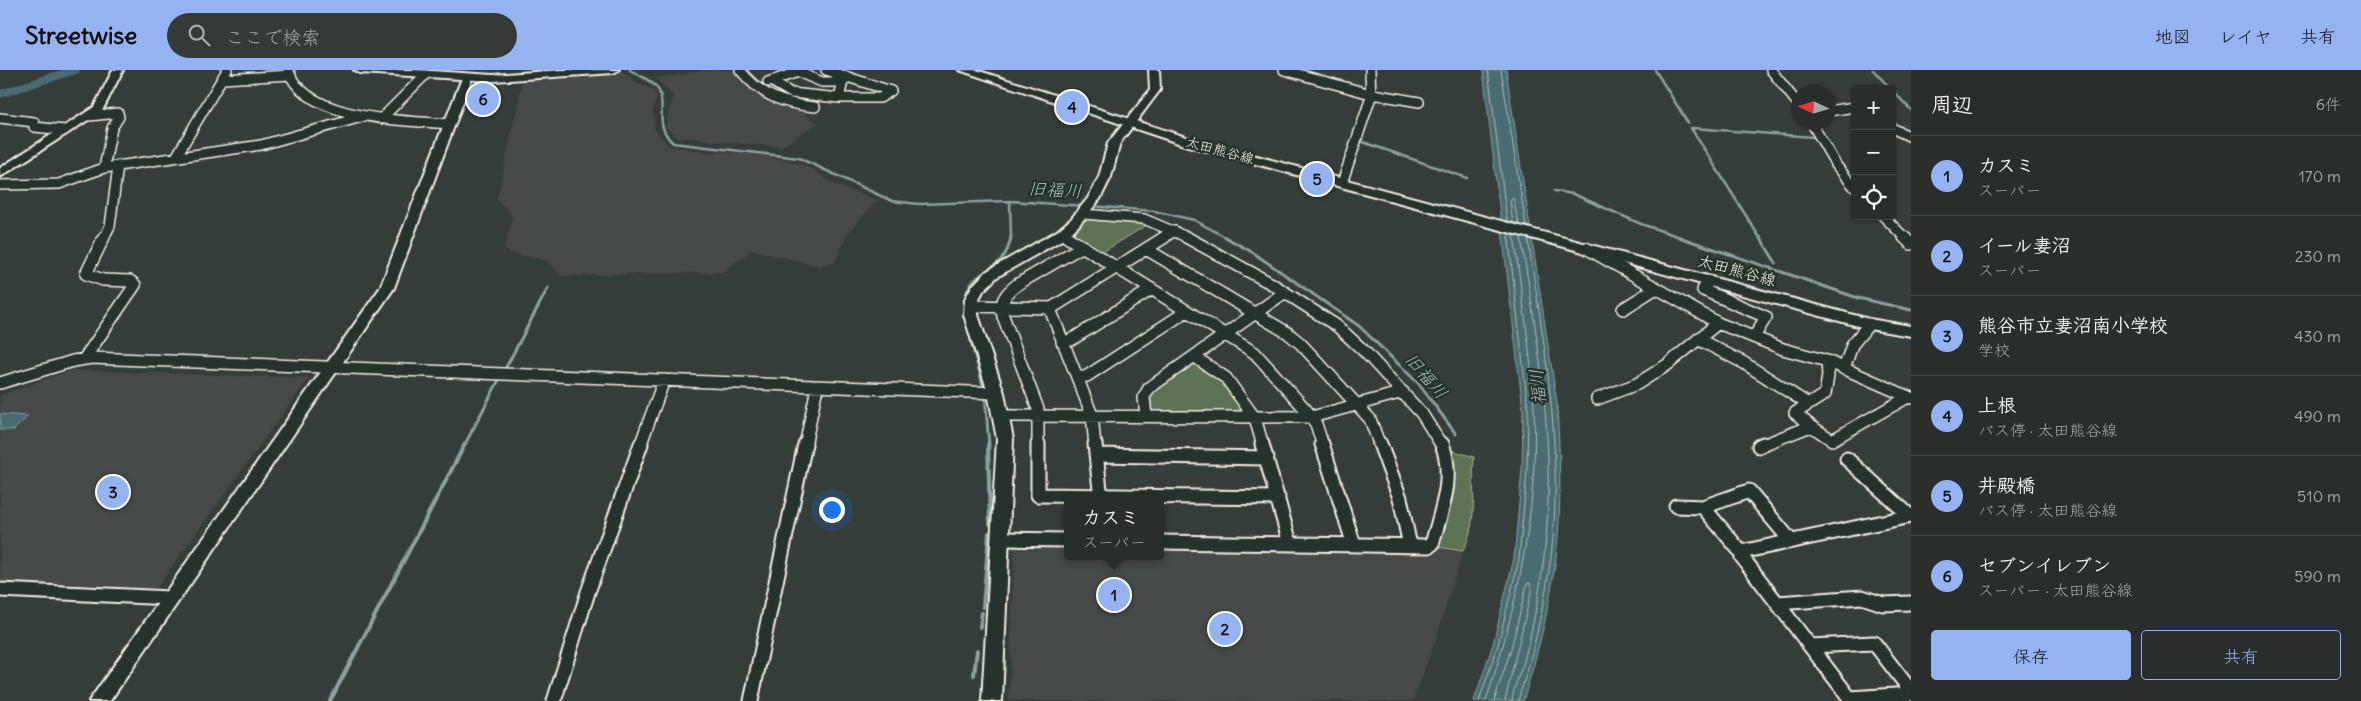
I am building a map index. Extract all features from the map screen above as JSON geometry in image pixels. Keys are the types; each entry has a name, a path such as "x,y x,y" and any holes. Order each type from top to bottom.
{"main road":[{"path":"360,70 467,78 529,77 613,70"},
{"name":"太田熊谷線","path":"965,70 1184,141 1869,324 1911,331"}],"street":[{"path":"0,173 98,109 118,70"},
{"path":"176,157 227,70"},
{"path":"740,70 753,87 789,105 816,107"},
{"path":"771,81 791,93 839,98 880,98 891,91 845,80 826,70"},
{"path":"992,701 1005,440 1002,416 978,340 971,306 976,289 992,274 1062,234 1087,208 1105,177 1114,143 1155,90 1154,70"},
{"path":"1284,70 1372,94 1419,102"},
{"path":"1342,183 1372,94 1370,70"},
{"path":"1771,70 1791,95"},
{"path":"753,87 801,71 822,82 845,80"},
{"path":"222,79 290,73 292,82 307,94 334,108 362,117 449,124"},
{"path":"381,119 425,75"},
{"path":"99,701 387,288 467,78"},
{"path":"839,98 845,80"},
{"path":"1836,110 1851,108"},
{"path":"89,116 118,114 119,117 112,128 104,168"},
{"path":"0,185 59,184 104,168 261,145 362,117"},
{"path":"0,118 34,122 34,127 66,130"},
{"path":"1815,130 1842,174 1851,184"},
{"path":"1896,130 1911,137"},
{"path":"84,359 135,285 134,282 130,281 103,280 86,274 110,226 118,166"},
{"path":"1087,208 1144,219 1176,231 1327,319 1342,331 1403,392 1438,435 1447,467 1432,544 1423,547 1164,542"},
{"path":"1887,220 1911,244"},
{"path":"971,306 1051,308 1176,231"},
{"path":"1062,234 1262,358 1312,417 1354,545"},
{"path":"1064,496 1038,495 1039,416 1002,307 1005,296 1016,286 1082,246"},
{"path":"1586,248 1718,322 1783,350 1827,361 1910,398"},
{"path":"1146,249 1288,333 1302,344 1359,405 1374,427 1397,489 1410,546"},
{"path":"1708,281 1702,290 1766,317 1754,337"},
{"path":"1623,309 1656,288"},
{"path":"1062,342 1071,340 1152,289"},
{"path":"1146,416 1144,393 1284,293"},
{"path":"1051,308 1050,313 1092,416 1101,495"},
{"path":"1078,378 1087,376 1187,311"},
{"path":"1597,398 1636,384 1667,365 1718,322"},
{"path":"1844,369 1852,345 1869,324"},
{"path":"1698,339 1744,363 1808,404"},
{"path":"1195,357 1221,373 1256,418 1290,543"},
{"path":"0,384 84,359 996,393"},
{"path":"1827,361 1828,376 1825,394 1795,413 1832,440 1875,414 1910,398"},
{"path":"554,701 588,592 664,380"},
{"path":"751,701 817,386"},
{"path":"1002,416 1312,417 1403,392"},
{"path":"1759,446 1811,426"},
{"path":"1096,455 1267,458"},
{"path":"1847,459 1910,516"},
{"path":"1676,506 1703,507 1749,491 1791,541"},
{"path":"1164,498 1278,498"},
{"path":"1703,507 1741,552 1742,557 1851,700 1911,693 1874,643 1810,646"},
{"path":"1741,552 1910,516"},
{"path":"1000,539 1064,540"},
{"path":"0,590 170,598"},
{"path":"1777,603 1862,597 1883,604 1911,603"}],"shaded area":[{"path":"711,70 734,70 742,83 774,102 791,108 812,110 805,115 818,123 781,147 677,137 666,128 668,111 673,101 673,95 655,78"},
{"path":"623,72 639,83 651,88 657,95 653,110 655,130 669,146 708,152 759,154 805,165 838,186 878,200 848,233 835,262 819,266 752,250 723,272 562,276 547,261 510,253 504,249 513,217 497,200 523,79"},
{"path":"72,370 309,378 150,597 0,590 0,395"},
{"path":"1014,546 1064,546 1064,560 1164,560 1164,547 1436,551 1438,547 1463,551 1437,636 1413,701 1009,701"}],"green space":[{"path":"1085,219 1122,219 1150,223 1101,253 1071,235"},
{"path":"1200,362 1219,375 1247,410 1243,414 1156,412 1150,409 1148,398 1151,391 1192,363"},
{"path":"1450,450 1474,457 1473,516 1468,539 1463,551 1438,547 1453,480"}],"water":[{"name":"福川","path":"1483,70 1506,70 1557,403 1560,492 1555,567 1547,613 1523,701 1474,701 1493,644 1514,558 1522,470 1523,409"},
{"path":"0,414 28,416 14,430 0,430"}],"waterway":[{"path":"0,94 74,70"},
{"name":"旧福川","path":"630,70 650,82 659,91 662,105 662,123 667,136 673,143 799,158 892,201 919,204 1010,201"},
{"path":"1655,70 1688,123"},
{"path":"1873,70 1887,85"},
{"path":"1896,94 1911,110"},
{"path":"1691,128 1760,238"},
{"path":"1692,128 1813,137"},
{"path":"1360,141 1467,178"},
{"path":"1554,191 1573,194 1641,224 1683,238"},
{"name":"旧福川","path":"1010,201 1084,206"},
{"path":"1010,201 1011,237"},
{"name":"旧福川","path":"1090,206 1154,211 1194,220 1227,238"},
{"path":"965,314 965,298 969,287 976,279 1000,261 1007,251 1011,237"},
{"name":"旧福川","path":"1225,237 1252,252 1359,326 1419,384 1456,434"},
{"path":"1679,237 1858,298 1911,310"},
{"path":"1760,237 1776,263"},
{"path":"504,371 548,288"},
{"path":"967,325 984,389"},
{"path":"464,446 501,376"},
{"path":"985,395 989,446"},
{"path":"330,701 465,444"},
{"path":"988,444 990,524"},
{"path":"983,607 989,533"},
{"path":"980,627 982,613"},
{"path":"974,675 977,650"}],"place":[{"name":"セブンイレブン","path":"483,99"},
{"name":"上根","path":"1072,107"},
{"name":"井殿橋","path":"1317,179"},
{"name":"熊谷市立妻沼南小学校","path":"113,492"},
{"name":"カスミ","path":"1114,595"},
{"name":"イール妻沼","path":"1225,629"}]}
